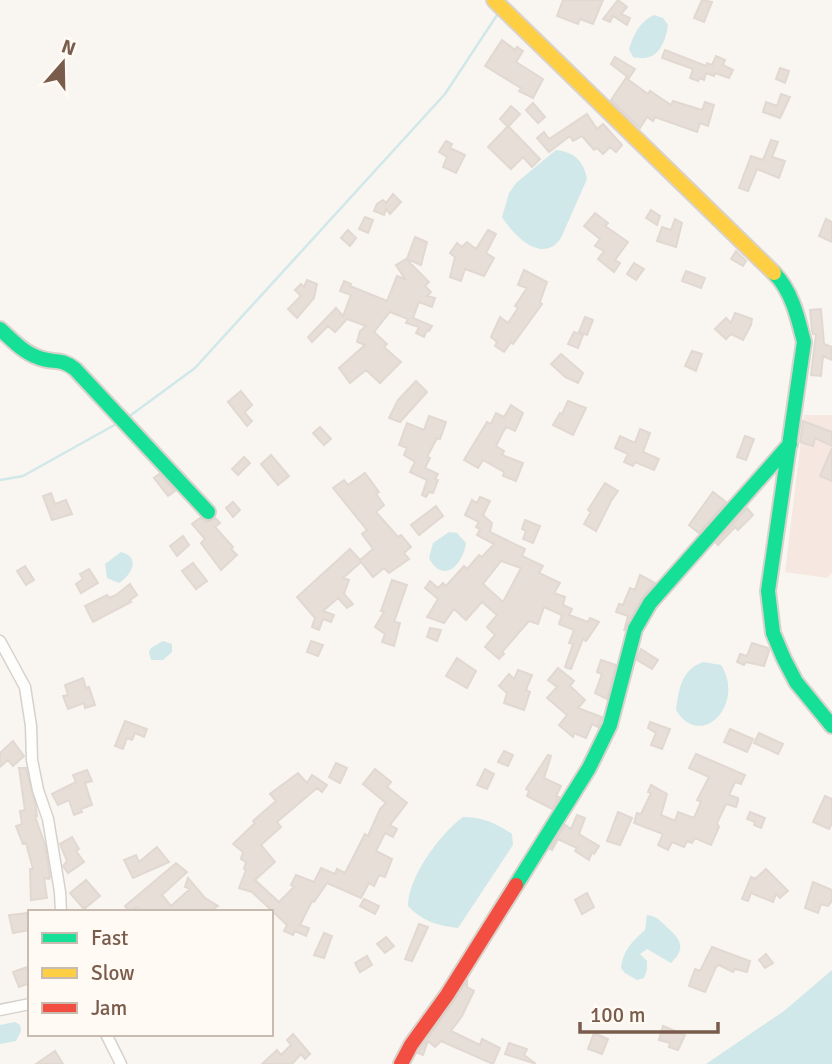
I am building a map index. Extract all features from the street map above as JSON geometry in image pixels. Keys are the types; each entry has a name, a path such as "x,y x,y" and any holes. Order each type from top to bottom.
{"street":[{"path":"494,0 783,282 797,313 804,342 768,591 773,634 796,682 832,726"},
{"path":"0,330 29,355 49,362 64,360 75,369 208,512"},
{"path":"401,1064 589,768 610,725 635,629 650,603 790,444"},
{"path":"0,641 25,687 31,726 32,760 48,819 61,910"},
{"path":"0,1010 28,1003"},
{"path":"107,1036 121,1064"}],"shaded area":[{"path":"804,415 832,415 832,573 827,578 785,572"}],"water":[{"path":"654,15 663,18 668,25 662,45 654,55 633,57 629,49 635,33 644,21"},
{"path":"556,150 577,158 587,179 561,238 554,246 538,248 521,239 502,217 509,193 516,183"},
{"path":"449,532 457,533 466,543 457,565 446,571 434,566 429,558 433,543"},
{"path":"121,552 127,554 133,562 131,571 119,583 107,578 105,564"},
{"path":"163,641 172,644 172,652 163,660 151,660 151,648"},
{"path":"703,662 721,665 727,680 728,694 717,718 708,724 697,726 686,721 676,710 682,681 690,670"},
{"path":"463,817 483,819 500,827 512,834 513,845 458,928 431,922 408,906 413,882 427,857"},
{"path":"647,915 657,918 674,934 680,950 671,963 647,949 640,954 647,961 647,970 644,978 637,980 621,968 626,951 645,930"},
{"path":"832,970 832,1064 706,1064 784,1011"},
{"path":"15,1022 20,1025 21,1031 16,1041 0,1044 0,1025"}],"building":[{"path":"563,0 603,0 593,24 580,19 578,24 557,16"},
{"path":"618,0 627,7 621,14 630,18 627,25 613,16 610,22 603,19"},
{"path":"702,0 712,2 704,22 694,18"},
{"path":"502,40 515,50 517,47 523,51 516,62 543,79 533,98 485,66"},
{"path":"665,50 706,66 707,63 712,65 716,56 725,60 723,65 733,70 729,78 706,73 704,80 700,78 698,81 690,78 693,69 662,58"},
{"path":"615,57 635,69 629,78 611,64"},
{"path":"780,68 789,71 785,83 776,79"},
{"path":"626,78 648,94 650,91 671,105 673,101 702,110 705,102 714,105 708,126 700,123 697,132 655,117 653,121 647,117 640,128 611,100"},
{"path":"781,94 790,97 780,118 763,112 766,102 777,106"},
{"path":"533,103 545,117 538,123 526,110"},
{"path":"511,106 520,114 508,127 500,119"},
{"path":"587,114 597,129 603,124 622,145 616,152 610,147 603,154 597,148 594,150 582,136 573,141 570,136 549,152 537,138 544,132 549,139"},
{"path":"508,126 540,159 532,167 523,157 511,169 488,147"},
{"path":"771,140 778,142 772,157 785,161 779,178 757,169 748,191 739,188 751,156 763,160"},
{"path":"446,141 452,144 450,148 465,155 456,173 443,167 447,157 439,152"},
{"path":"393,194 401,202 390,214 386,209 384,215 374,211 377,204 383,200 386,203"},
{"path":"651,210 660,216 657,225 646,218"},
{"path":"595,213 608,223 605,226 628,242 615,260 620,263 614,272 598,259 604,251 595,246 600,239 584,226"},
{"path":"365,217 373,220 368,233 359,229"},
{"path":"675,219 682,223 676,247 657,241 662,227 671,230"},
{"path":"826,219 832,222 832,242 819,236"},
{"path":"348,230 356,238 350,246 341,238"},
{"path":"488,230 496,234 486,253 494,258 484,276 465,269 461,281 450,277 455,257 450,253 457,243 462,247 467,242 476,249"},
{"path":"415,237 427,242 421,265 407,259"},
{"path":"736,251 746,261 743,266 731,259"},
{"path":"406,259 429,282 425,286 431,292 427,296 435,298 432,307 419,302 413,318 432,326 424,337 416,333 419,327 406,323 408,319 390,312 374,332 387,344 384,347 401,362 380,383 366,370 350,383 339,368 365,345 357,342 360,331 366,326 347,319 335,332 328,326 312,342 308,337 336,308 343,316 351,295 340,291 344,281 387,301 397,276 405,279 396,265"},
{"path":"634,263 644,269 636,280 627,274"},
{"path":"524,270 547,282 540,302 542,304 504,352 495,346 497,342 491,337 500,317 508,323 518,308 515,306 527,288 518,285"},
{"path":"686,271 705,278 701,288 682,281"},
{"path":"307,280 317,284 314,298 297,318 288,309 301,296 295,290 301,284 304,287"},
{"path":"821,309 824,344 832,347 832,360 823,356 821,376 811,375 816,334 813,334 810,310"},
{"path":"735,313 752,319 743,340 731,334 726,339 715,329 726,318 731,323"},
{"path":"585,317 593,320 587,335 579,332"},
{"path":"574,332 583,335 578,348 568,344"},
{"path":"692,351 702,354 696,371 685,366"},
{"path":"561,354 583,373 578,383 565,377 551,364"},
{"path":"416,381 427,392 400,422 389,418 398,400"},
{"path":"241,391 252,405 245,413 252,421 247,426 228,402"},
{"path":"568,401 586,408 573,435 553,425"},
{"path":"511,405 523,413 515,431 507,427 496,446 504,451 502,455 523,463 516,481 503,476 504,472 483,460 478,468 464,460 487,422 491,424 496,413 504,417"},
{"path":"429,416 446,422 440,439 437,438 427,457 430,458 425,468 438,474 435,479 438,480 433,493 429,492 426,497 422,495 427,480 410,472 415,462 404,455 407,448 399,445 407,423 424,430"},
{"path":"803,421 832,432 832,446 815,438 813,446 800,442"},
{"path":"320,427 331,439 324,445 313,433"},
{"path":"640,429 650,433 643,452 659,459 654,470 635,462 633,466 624,462 628,454 615,448 620,436 635,443"},
{"path":"745,436 754,439 746,460 737,457"},
{"path":"832,448 832,481 820,476"},
{"path":"271,455 289,476 278,485 261,464"},
{"path":"244,457 250,463 238,475 232,469"},
{"path":"365,473 379,492 376,494 384,505 376,512 398,537 401,535 411,547 404,553 409,559 389,573 384,568 373,577 361,562 343,578 349,580 344,594 353,604 347,608 338,598 323,611 334,615 331,622 323,619 319,630 312,627 315,618 297,597 350,549 360,560 373,549 362,534 367,530 333,488 344,480 348,485"},
{"path":"159,474 175,491 168,496 154,478"},
{"path":"605,483 618,491 596,531 584,524 591,512 588,510"},
{"path":"713,492 726,502 699,533 689,525"},
{"path":"51,493 55,504 66,500 72,514 52,520 43,496"},
{"path":"480,497 490,501 483,515 492,523 490,532 525,549 522,556 543,566 539,573 560,583 554,593 565,597 563,605 572,609 569,615 588,622 590,618 599,622 586,641 583,639 571,669 565,667 573,644 569,643 574,630 559,624 562,615 544,607 538,624 529,621 499,659 485,647 495,635 487,627 497,615 482,602 466,620 454,609 444,623 427,617 438,599 425,588 430,581 438,588 443,583 446,586 464,566 467,569 479,555 482,557 494,544 477,535 480,529 476,527 479,522 465,515 472,500 477,503","holes":["501,561 521,568 503,602 483,584"]},
{"path":"233,502 240,510 233,517 226,508"},
{"path":"436,506 443,516 419,535 411,525"},
{"path":"747,508 753,515 738,530 735,527 718,545 716,543"},
{"path":"200,518 207,522 215,518 220,523 215,527 237,555 221,570 201,543 205,539 192,524"},
{"path":"525,520 540,526 533,543 523,539 526,531 522,529"},
{"path":"183,536 189,545 177,556 170,546"},
{"path":"193,563 207,581 196,589 182,571"},
{"path":"25,566 34,580 26,585 17,571"},
{"path":"89,569 98,583 81,593 76,584 83,579 80,574"},
{"path":"640,575 655,583 642,598 624,631 628,616 616,612 619,604 623,605 630,588 635,590"},
{"path":"392,580 407,585 394,622 400,623 394,646 382,642 385,634 375,627 384,612 381,611"},
{"path":"130,584 137,595 129,601 131,602 93,622 85,606 107,595 109,598 116,595"},
{"path":"430,628 441,630 437,641 427,637"},
{"path":"311,641 323,645 318,656 307,652"},
{"path":"752,643 768,648 764,666 737,662 740,654 747,656"},
{"path":"641,649 658,660 652,669 637,660"},
{"path":"457,658 476,671 467,688 446,676"},
{"path":"601,660 616,665 607,699 595,693 602,674 597,672"},
{"path":"558,668 574,681 570,686 585,700 578,708 602,717 598,727 592,724 586,738 574,733 573,737 559,725 567,715 547,698 557,687 548,680"},
{"path":"518,670 532,675 526,690 530,692 524,710 504,703 507,693 499,686 509,674 514,679"},
{"path":"83,678 95,705 85,708 84,703 68,709 63,696 68,695 65,685"},
{"path":"125,721 147,729 144,737 135,733 132,740 127,738 123,749 115,746"},
{"path":"650,722 670,729 662,749 651,745 656,733 648,728"},
{"path":"730,729 753,739 747,752 724,742"},
{"path":"759,733 783,744 778,754 754,743"},
{"path":"13,741 24,756 13,766 8,760 0,767 0,753"},
{"path":"504,751 513,755 508,766 498,762"},
{"path":"696,754 745,775 741,784 735,782 729,795 738,798 738,801 736,807 726,804 711,845 695,838 692,843 687,841 684,847 672,842 668,850 658,845 663,834 634,823 637,813 641,814 651,793 648,792 651,785 667,794 661,815 675,821 678,812 694,818 701,802 697,800 709,777 689,768"},
{"path":"548,755 551,756 544,778 561,786 556,796 559,797 552,809 527,796 529,791 526,789"},
{"path":"336,763 347,768 340,783 329,777"},
{"path":"19,768 26,768 36,808 35,816 45,845 50,877 44,878 47,898 31,900 30,869 33,869 26,843 23,844 16,826 22,824 20,811 25,810"},
{"path":"375,769 391,782 387,787 407,803 390,825 397,829 393,837 385,833 376,851 392,859 385,877 379,875 374,886 369,883 361,898 327,883 314,902 312,901 300,925 309,928 306,936 295,931 293,935 284,931 287,925 273,910 252,892 239,888 246,862 241,859 243,852 233,844 255,823 253,821 276,801 270,794 298,773 307,783 312,775 327,785 322,792 317,788 277,822 281,827 261,845 275,862 255,880 279,902 294,887 291,885 296,875 314,882 321,868 335,874 337,869 345,873 365,834 368,836 380,809 386,803 363,784"},
{"path":"485,769 494,774 487,789 477,785"},
{"path":"87,770 92,781 85,783 92,805 74,815 69,800 58,805 52,794 76,782 73,775"},
{"path":"825,796 832,799 832,823 829,829 813,822"},
{"path":"618,812 632,818 620,845 607,841"},
{"path":"750,812 765,818 761,828 747,819"},
{"path":"577,815 585,818 579,834 599,846 594,854 592,852 589,860 575,851 577,848 558,839 552,850 550,849 565,825 571,829"},
{"path":"72,837 79,849 76,851 84,862 68,873 63,866 67,861 60,844"},
{"path":"157,847 169,862 133,878 124,860 136,855 139,862"},
{"path":"176,863 187,872 162,895 171,906 190,889 185,887 188,878 205,898 218,906 211,910 139,910 137,907 128,910 125,906"},
{"path":"766,869 788,891 780,898 776,894 773,902 751,893 748,901 742,899 751,877 755,879"},
{"path":"86,880 100,896 84,909 70,893"},
{"path":"813,882 832,890 832,901 828,906 821,904 818,913 805,908"},
{"path":"587,893 594,907 582,914 575,900"},
{"path":"364,899 379,906 375,914 360,906"},
{"path":"27,913 28,930 13,933 9,915"},
{"path":"419,924 428,927 412,961 405,959"},
{"path":"324,933 332,936 324,958 314,955"},
{"path":"386,937 394,946 385,953 377,944"},
{"path":"712,947 750,961 747,972 735,969 733,972 719,965 716,967 705,992 689,986 695,969 700,971"},
{"path":"766,954 773,963 765,968 759,960"},
{"path":"367,956 372,965 360,972 355,963"},
{"path":"28,967 28,984 19,987 13,972"},
{"path":"467,981 467,987 474,991 451,1031 480,1045 482,1039 500,1048 493,1064 441,1041 435,1047 428,1041 423,1055 418,1053"},
{"path":"663,1026 685,1035 678,1050 669,1047 670,1043 659,1040"},
{"path":"594,1033 608,1039 602,1054 588,1049"},
{"path":"293,1034 310,1054 305,1059 301,1054 292,1064 262,1064 277,1050 281,1055 291,1045 287,1040"},
{"path":"509,1043 527,1049 524,1055 536,1064 505,1054"},
{"path":"55,1051 63,1064 36,1064"}],"waterway":[{"path":"127,418 195,368 445,94 499,12"},
{"path":"0,480 23,476 118,423"}],"traffic: fast":[{"path":"774,273 790,296 804,342 768,591 773,633 796,682 832,726"},
{"path":"0,329 32,355 65,363 75,369 208,512"},
{"path":"516,885 589,768 610,725 635,629 650,603 790,444"}],"traffic: slow":[{"path":"494,0 774,273"}],"traffic: jam":[{"path":"401,1064 516,885"}]}
